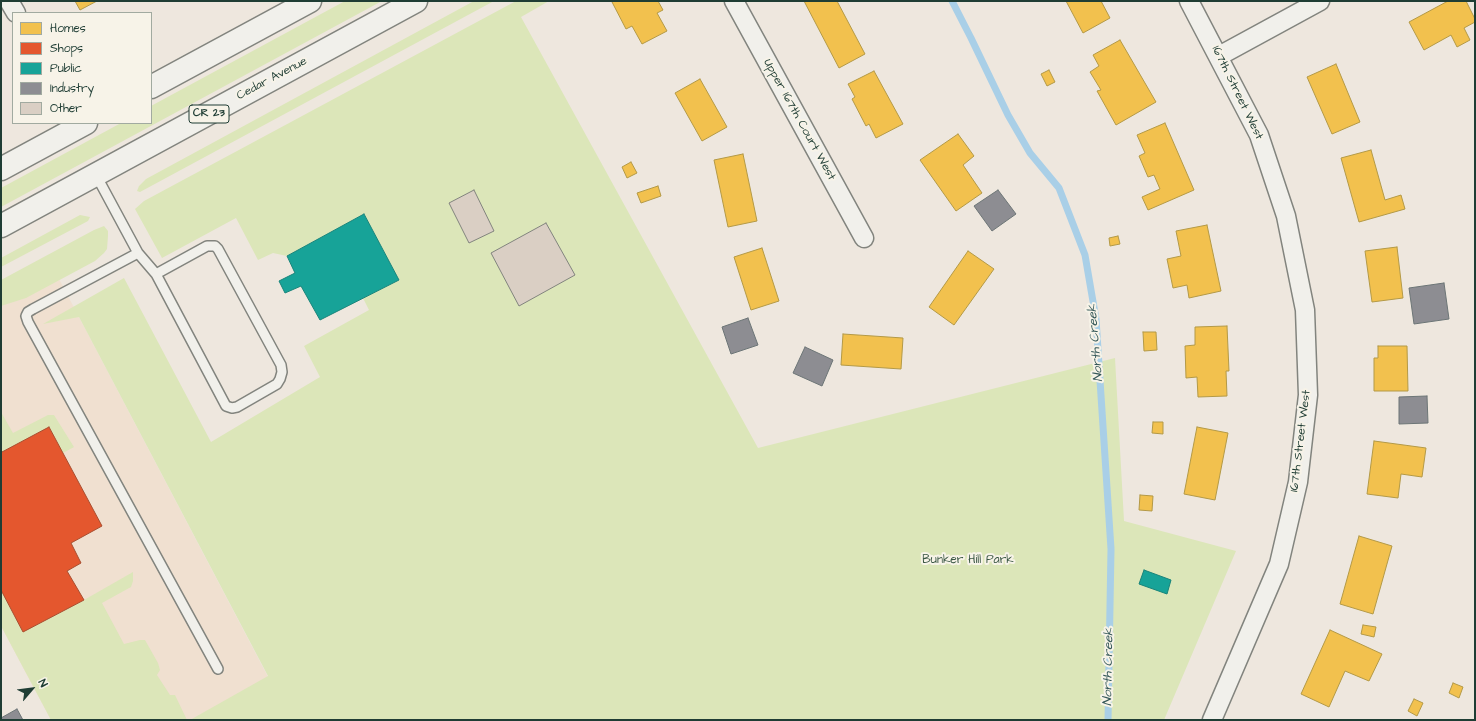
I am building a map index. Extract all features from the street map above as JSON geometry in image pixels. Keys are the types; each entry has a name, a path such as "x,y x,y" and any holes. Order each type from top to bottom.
{"main road":[{"path":"152,86 310,1"},
{"name":"Cedar Avenue","path":"1,226 416,1"},
{"path":"1,169 80,124"}],"street":[{"path":"9,1 15,12"},
{"name":"Upper 167th Court West","path":"734,1 864,238"},
{"name":"167th Street West","path":"1189,1 1259,135 1286,216 1305,310 1308,396 1298,482 1279,564 1212,720"},
{"path":"1219,56 1320,1"}],"lane":[{"path":"96,175 138,253 156,274 226,406 232,408 237,407 277,384 282,372 281,365 215,246 207,246 156,274"},
{"path":"138,253 28,312 26,316 218,669"}],"shaded area":[{"path":"49,260 268,677 262,720 51,720 1,626 1,287"}],"green space":[{"path":"345,1 382,1 1,207 1,188 119,124 152,124 152,105"},
{"path":"474,1 494,1 140,192 137,191 139,186 146,179"},
{"name":"Bunker Hill Park","path":"516,1 549,1 521,17 758,448 1115,358 1124,521 1236,551 1164,720 190,720 268,676 79,317 43,324 124,278 211,442 320,377 304,346 369,310 363,298 399,280 364,214 287,256 273,253 258,260 236,218 162,258 135,209 144,201"},
{"path":"80,215 90,217 88,221 1,267 1,258"},
{"path":"104,226 108,231 107,249 95,261 26,298 1,306 1,280"},
{"path":"1,412 13,433 48,415 54,415 74,447 63,453 49,427 2,452"},
{"path":"133,572 131,587 102,603 124,644 145,640 158,663 160,670 157,675 170,695 175,695 187,720 51,720 1,626 1,590 23,631 84,600"}],"building: Homes":[{"path":"75,1 97,1 80,10"},
{"path":"658,1 663,10 657,13 667,31 642,44 632,26 626,29 612,2"},
{"path":"804,1 837,1 865,54 839,68"},
{"path":"1066,1 1101,1 1110,18 1083,33"},
{"path":"1448,1 1466,1 1475,19 1475,22 1464,28 1470,40 1457,47 1451,35 1424,50 1409,22"},
{"path":"1120,40 1156,102 1116,125 1097,91 1101,90 1090,72 1099,66 1093,55"},
{"path":"1336,64 1360,122 1332,134 1307,77"},
{"path":"1049,70 1055,82 1047,86 1041,74"},
{"path":"874,71 903,124 876,138 869,124 866,126 852,99 855,97 848,84"},
{"path":"700,79 727,127 702,141 675,93"},
{"path":"1165,123 1194,190 1148,210 1142,197 1160,189 1154,175 1148,177 1139,156 1145,153 1137,135"},
{"path":"958,134 974,156 963,165 982,193 956,211 920,160"},
{"path":"1371,150 1385,200 1401,195 1405,209 1359,222 1341,158"},
{"path":"743,154 757,221 728,227 714,160"},
{"path":"631,162 637,173 627,178 622,167"},
{"path":"658,186 661,196 641,203 637,193"},
{"path":"1207,225 1221,291 1189,298 1187,285 1173,288 1167,259 1181,256 1176,231"},
{"path":"1118,236 1120,244 1110,246 1109,238"},
{"path":"1397,247 1403,298 1372,302 1365,251"},
{"path":"762,248 779,301 751,310 734,257"},
{"path":"968,251 994,269 954,325 929,307"},
{"path":"1227,326 1229,371 1226,371 1227,396 1198,397 1197,377 1186,378 1185,346 1195,345 1195,327"},
{"path":"1143,332 1156,332 1157,350 1144,351"},
{"path":"843,334 903,338 901,369 841,365"},
{"path":"1378,346 1407,346 1408,391 1374,391 1374,358 1378,358"},
{"path":"1153,422 1163,422 1163,434 1152,433"},
{"path":"1197,427 1228,433 1215,500 1184,494"},
{"path":"1374,441 1426,448 1422,477 1401,474 1398,498 1367,494"},
{"path":"1140,495 1153,496 1152,511 1139,510"},
{"path":"1359,536 1392,546 1373,614 1340,604"},
{"path":"1363,625 1376,627 1374,637 1361,634"},
{"path":"1330,630 1382,654 1369,681 1345,671 1329,707 1301,694"},
{"path":"1453,683 1463,687 1459,698 1449,693"},
{"path":"1414,699 1423,703 1417,716 1408,711"}],"building: Shops":[{"path":"49,427 102,526 71,543 81,563 67,571 84,600 23,632 1,590 1,450 2,452"}],"building: Public":[{"path":"364,214 399,280 320,320 301,286 285,293 279,281 295,273 287,256"},
{"path":"1144,570 1171,580 1167,594 1139,584"}],"building: Industry":[{"path":"998,190 1016,214 992,231 974,206"},
{"path":"1444,283 1449,319 1414,324 1409,288"},
{"path":"748,318 758,345 731,354 722,327"},
{"path":"805,347 833,360 822,386 793,373"},
{"path":"1427,396 1428,423 1399,424 1399,397"},
{"path":"17,709 23,720 1,720 1,718"}],"building: Other":[{"path":"474,190 494,231 469,243 449,203"},
{"path":"546,223 575,275 519,306 491,253"}],"waterway":[{"name":"North Creek","path":"952,1 1008,115 1030,153 1059,188 1085,255 1096,319 1111,549 1108,720"}]}
